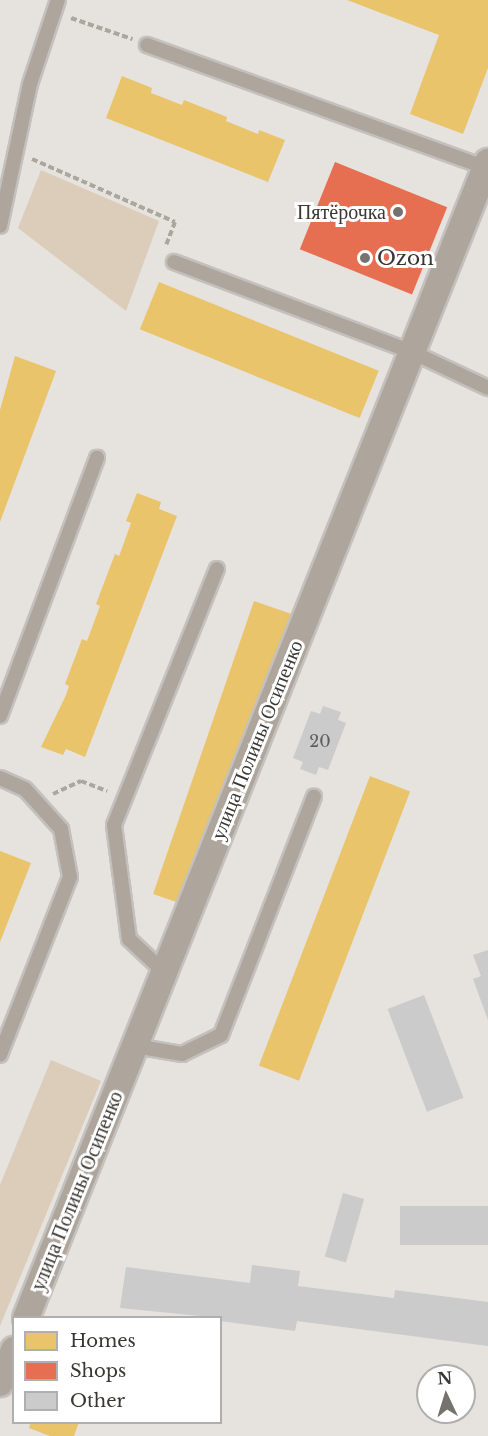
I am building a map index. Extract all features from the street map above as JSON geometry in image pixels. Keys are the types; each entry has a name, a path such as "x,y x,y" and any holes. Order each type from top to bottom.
{"street":[{"name":"улица Полины Осипенко","path":"26,1316 487,165"},
{"path":"0,1383 12,1355"}],"lane":[{"path":"0,226 30,84 56,6"},
{"path":"147,45 487,165"},
{"path":"174,262 412,352 488,387"},
{"path":"0,716 97,458"},
{"path":"164,972 129,939 114,825 217,568"},
{"path":"0,778 25,789 61,829 70,877 0,1055"},
{"path":"135,1046 182,1054 221,1035 314,796"}],"path":[{"path":"56,6 147,45"},
{"path":"15,152 175,222 161,258 174,262"},
{"path":"36,802 81,781 125,797"}],"shaded area":[{"path":"41,170 159,221 126,311 18,228"},
{"path":"51,1060 101,1081 0,1326 0,1185"}],"building: Homes":[{"path":"347,0 488,0 488,68 463,134 410,114 439,35"},
{"path":"122,76 152,88 151,93 182,105 184,100 227,117 226,121 258,134 259,130 285,140 268,182 106,118"},
{"path":"159,282 379,371 360,418 140,329"},
{"path":"15,356 56,371 0,522 0,410"},
{"path":"137,493 161,502 159,509 177,516 85,757 66,749 63,755 41,747 66,695 69,686 65,684 82,639 87,641 100,606 96,604 115,554 119,556 131,523 126,521"},
{"path":"254,601 294,615 193,908 153,894"},
{"path":"370,776 410,791 299,1081 259,1065"},
{"path":"0,851 31,863 0,942"},
{"path":"30,1424 78,1424 74,1436 50,1436 29,1428"}],"building: Shops":[{"path":"335,162 447,207 412,294 300,249"}],"building: Other":[{"path":"323,706 341,712 338,720 346,723 328,770 319,767 316,775 300,769 303,762 293,758 311,711 320,714"},
{"path":"488,950 488,1020 473,979 481,976 473,955"},
{"path":"424,995 463,1098 427,1112 388,1009"},
{"path":"343,1193 364,1199 346,1263 325,1256"},
{"path":"400,1206 488,1206 488,1245 400,1245"},
{"path":"252,1265 300,1271 298,1286 394,1298 395,1290 488,1302 488,1346 297,1321 295,1331 222,1321 222,1316 120,1308 126,1267 250,1283"}],"place":[{"name":"Пятёрочка","path":"398,212"},
{"name":"Ozon","path":"365,258"}]}
